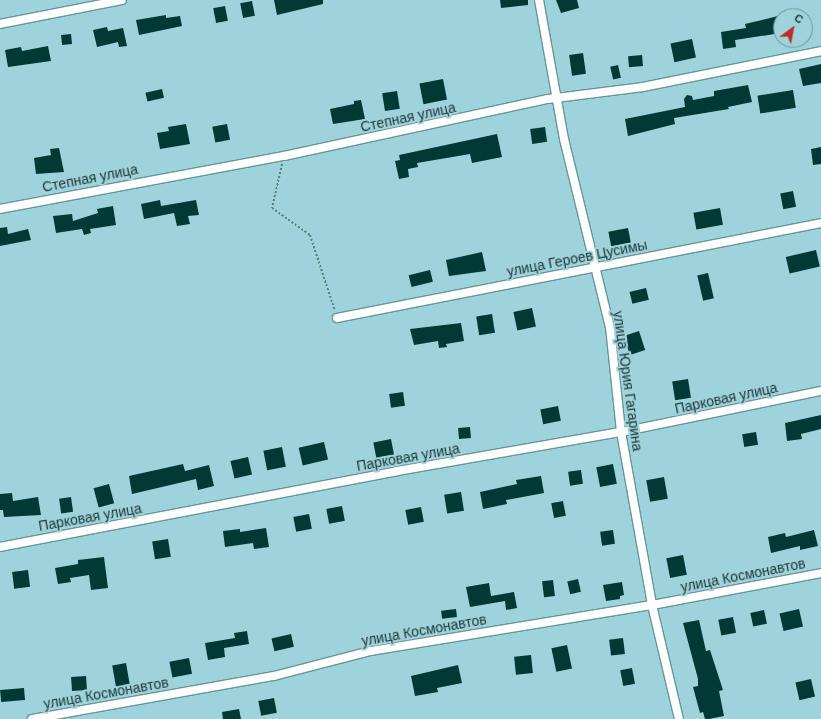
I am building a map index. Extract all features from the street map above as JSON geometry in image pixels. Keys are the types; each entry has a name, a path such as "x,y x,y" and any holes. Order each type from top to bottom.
{"street":[{"path":"0,24 120,0"},
{"name":"улица Юрия Гагарина","path":"539,0 556,99 610,327 621,432 652,605 679,719"},
{"name":"Степная улица","path":"0,209 284,156 556,99 643,87 821,51"},
{"name":"улица Героев Цусимы","path":"337,318 821,223"},
{"name":"Парковая улица","path":"0,547 397,471 621,432 821,391"},
{"name":"улица Космонавтов","path":"32,719 274,676 371,651 652,605 821,573"}],"path":[{"path":"284,156 272,208 310,235 337,318"}],"building":[{"path":"274,0 323,0 323,4 277,15"},
{"path":"500,0 528,0 528,5 501,8"},
{"path":"556,0 577,0 579,8 561,13"},
{"path":"252,1 255,16 243,18 240,3"},
{"path":"225,6 228,21 216,23 213,8"},
{"path":"166,15 166,18 180,16 182,26 139,35 136,20"},
{"path":"773,17 773,34 735,40 736,47 723,49 721,32 746,28 745,24"},
{"path":"107,27 108,31 123,28 127,46 119,47 118,42 97,47 93,30"},
{"path":"71,34 72,44 62,45 61,35"},
{"path":"692,39 696,58 674,62 670,44"},
{"path":"48,46 51,61 8,67 5,50 21,47 22,51"},
{"path":"583,53 586,74 572,76 569,55"},
{"path":"642,55 643,66 629,67 628,56"},
{"path":"821,64 821,83 803,86 799,69"},
{"path":"618,65 621,78 613,79 610,67"},
{"path":"443,79 447,100 423,104 419,84"},
{"path":"748,85 752,102 728,107 729,109 674,118 675,124 628,136 625,119 685,107 684,99 687,95 692,96 693,100 714,96 714,91"},
{"path":"162,89 164,98 147,102 145,93"},
{"path":"793,90 796,108 760,113 757,96"},
{"path":"397,91 400,109 385,111 382,93"},
{"path":"361,100 365,119 333,124 330,109 354,104 354,101"},
{"path":"186,124 190,144 160,149 157,133 169,131 168,127"},
{"path":"227,124 230,140 215,143 212,127"},
{"path":"545,127 547,142 532,144 530,129"},
{"path":"497,134 502,157 472,163 470,154 417,163 418,167 408,169 409,177 399,179 395,161 400,160 399,155"},
{"path":"821,147 821,164 813,165 811,149"},
{"path":"59,148 64,172 36,174 34,158 51,155 50,149"},
{"path":"793,191 796,207 783,209 780,193"},
{"path":"160,200 161,206 196,200 199,215 188,216 190,224 177,226 174,213 144,219 141,204"},
{"path":"113,206 116,225 90,229 91,233 84,235 82,229 56,233 53,216 72,214 73,221 98,213 97,209"},
{"path":"720,208 723,225 696,229 693,213"},
{"path":"7,227 8,234 28,229 31,240 0,246 0,228"},
{"path":"628,228 631,243 611,247 608,232"},
{"path":"816,250 820,267 790,274 786,257"},
{"path":"482,252 486,271 449,276 446,260"},
{"path":"430,270 433,282 412,287 409,275"},
{"path":"708,273 714,298 703,301 697,275"},
{"path":"646,288 649,300 632,304 630,292"},
{"path":"532,308 536,327 517,331 513,312"},
{"path":"492,314 495,333 479,335 476,317"},
{"path":"461,323 464,341 446,344 447,347 439,348 438,341 414,345 410,329"},
{"path":"639,331 645,350 630,355 624,336"},
{"path":"688,379 691,398 675,400 672,382"},
{"path":"403,392 405,406 391,408 389,394"},
{"path":"558,406 561,421 543,424 540,409"},
{"path":"821,415 821,429 801,434 802,439 787,441 785,423"},
{"path":"470,427 471,438 459,439 458,428"},
{"path":"756,432 758,445 744,447 742,434"},
{"path":"391,439 394,455 376,458 373,442"},
{"path":"324,442 328,460 303,465 299,448"},
{"path":"282,447 286,467 267,470 263,451"},
{"path":"248,457 252,475 235,479 230,461"},
{"path":"183,464 185,471 209,465 214,486 198,490 196,479 132,494 129,476"},
{"path":"613,464 617,484 600,487 596,467"},
{"path":"581,470 583,484 570,486 568,472"},
{"path":"541,476 544,493 506,500 507,504 483,509 480,492 517,484 516,480"},
{"path":"664,477 668,499 650,502 646,480"},
{"path":"109,484 114,503 99,507 94,488"},
{"path":"461,492 464,511 447,513 444,495"},
{"path":"12,493 13,501 38,497 41,515 4,517 3,510 0,510 0,494"},
{"path":"71,497 73,512 61,514 59,499"},
{"path":"563,501 566,516 554,518 551,503"},
{"path":"342,506 345,521 329,524 326,509"},
{"path":"421,507 424,522 408,525 405,510"},
{"path":"309,514 312,529 296,532 293,517"},
{"path":"266,528 269,547 254,549 253,543 225,547 223,531 240,529 240,532"},
{"path":"613,530 615,544 602,546 600,532"},
{"path":"814,530 818,546 800,550 800,546 771,553 768,537 785,533 786,537"},
{"path":"168,539 171,557 155,559 152,542"},
{"path":"683,555 687,575 670,578 666,558"},
{"path":"104,557 108,588 91,590 89,575 70,578 71,582 58,584 55,568 78,564 78,560"},
{"path":"28,570 30,587 14,589 12,572"},
{"path":"578,579 581,592 570,594 567,581"},
{"path":"553,580 555,596 544,597 542,581"},
{"path":"622,582 624,595 620,596 620,599 606,601 603,585"},
{"path":"489,583 491,596 514,592 517,608 506,610 505,601 470,607 466,587"},
{"path":"456,609 457,617 442,619 441,611"},
{"path":"799,609 803,627 784,631 780,613"},
{"path":"764,610 767,624 753,627 750,613"},
{"path":"733,617 736,633 721,636 718,620"},
{"path":"699,620 706,651 710,650 723,690 719,691 724,716 709,719 705,719 703,712 700,713 693,687 698,686 698,679 683,623"},
{"path":"247,631 249,644 224,648 225,657 208,660 205,643 235,638 234,633"},
{"path":"291,634 294,647 274,651 272,638"},
{"path":"623,638 625,654 611,656 609,640"},
{"path":"567,645 572,668 556,672 551,648"},
{"path":"531,655 533,673 516,675 514,657"},
{"path":"189,658 192,674 172,678 169,662"},
{"path":"126,663 130,685 116,687 112,665"},
{"path":"458,665 462,683 437,688 438,692 415,696 411,676"},
{"path":"632,668 635,684 623,686 620,670"},
{"path":"86,676 87,690 72,691 71,677"},
{"path":"811,679 815,697 799,700 795,683"},
{"path":"24,688 25,700 1,702 0,690"},
{"path":"274,698 277,713 261,716 258,701"},
{"path":"239,709 241,719 223,719 222,712"}]}
